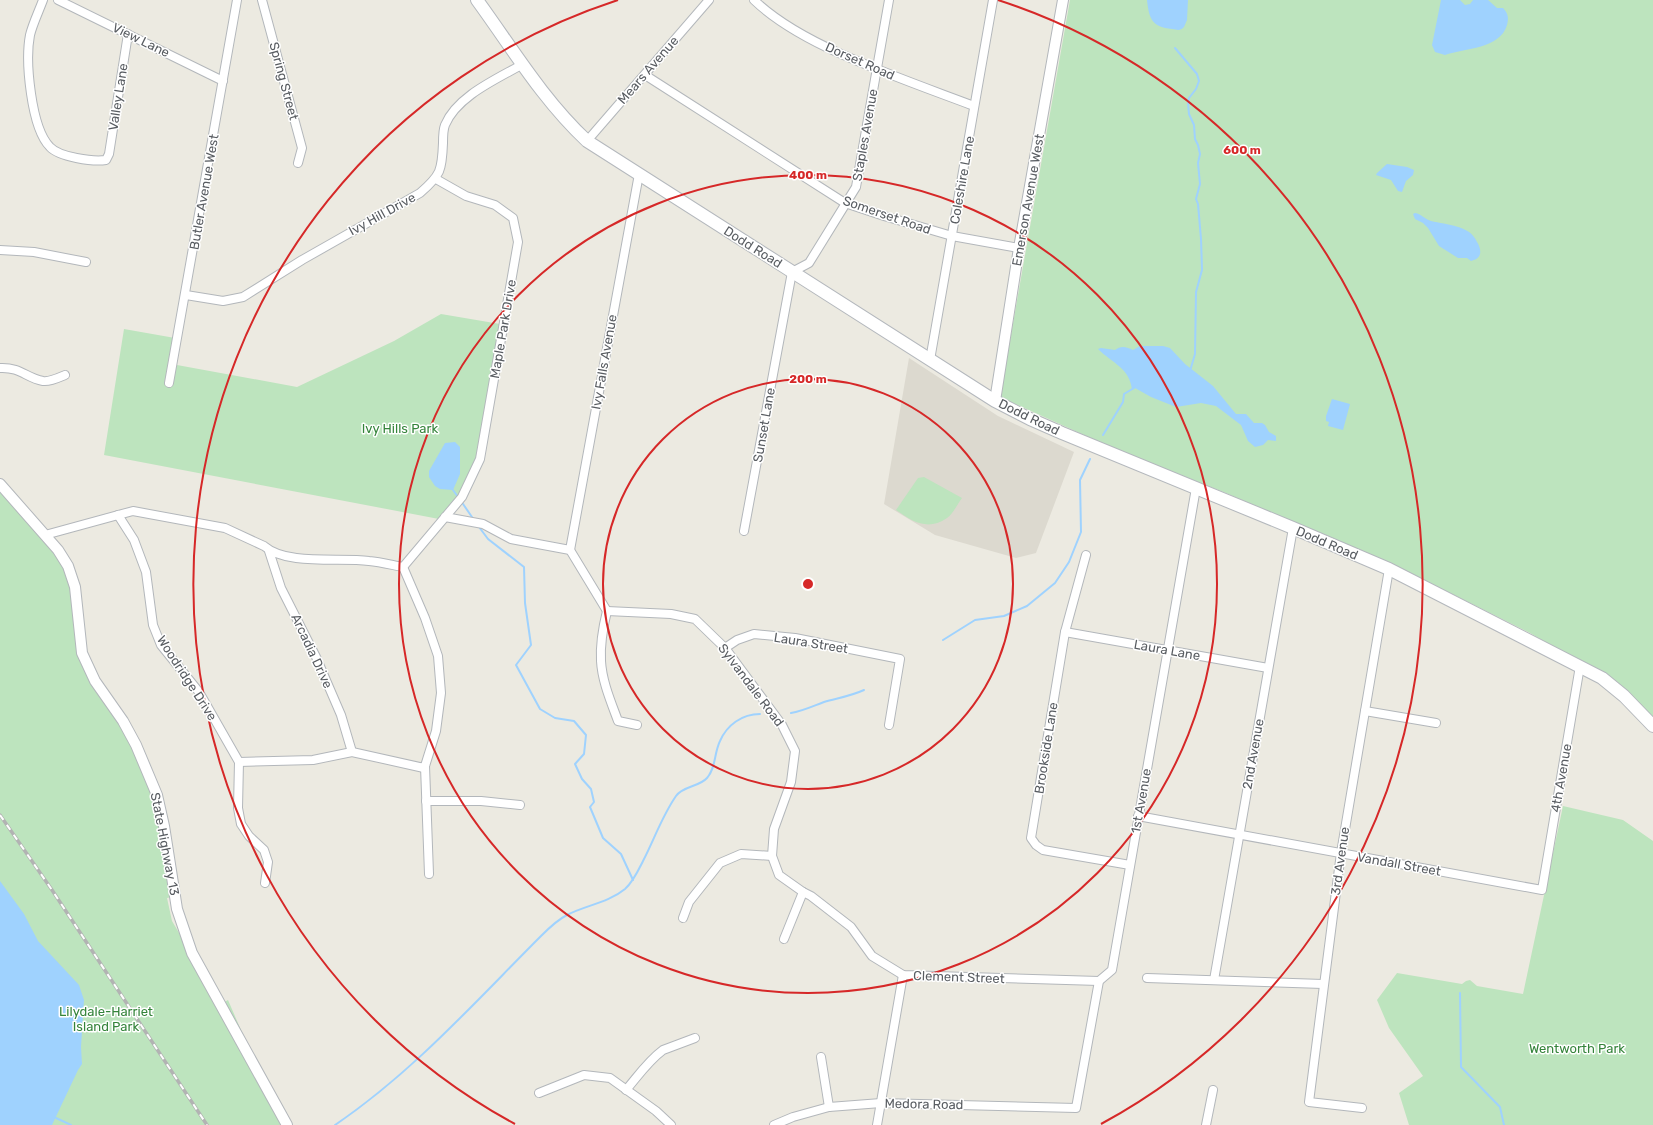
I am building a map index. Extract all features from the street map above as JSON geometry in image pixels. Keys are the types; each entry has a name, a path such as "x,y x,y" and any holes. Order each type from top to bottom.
{"main road":[{"name":"Dodd Road","path":"477,0 540,90 566,121 587,141 995,401 1036,422 1389,569 1602,678 1624,696 1653,726"}],"street":[{"name":"Valley Lane","path":"43,0 30,35 29,70 32,101 39,131 49,147 67,156 98,161 106,160 109,154 128,34"},
{"name":"View Lane","path":"58,0 223,81"},
{"name":"Butler Avenue West","path":"169,384 186,295 237,0"},
{"name":"Spring Street","path":"262,0 302,148 298,163"},
{"name":"Mears Avenue","path":"587,141 709,0"},
{"name":"Dorset Road","path":"754,0 769,14 814,41 876,70 974,106"},
{"name":"Staples Avenue","path":"792,272 809,263 856,186 889,0"},
{"name":"Coleshire Lane","path":"930,360 993,0"},
{"name":"Emerson Avenue West","path":"995,401 1019,248 1063,0"},
{"path":"436,179 442,163 444,127 452,112 481,88 523,64"},
{"name":"Somerset Road","path":"645,75 845,203 952,236 1019,248"},
{"name":"Ivy Falls Avenue","path":"570,550 639,174"},
{"name":"Ivy Hill Drive","path":"186,295 223,301 242,297 302,260 420,193 436,179"},
{"name":"Maple Park Drive","path":"436,179 466,196 495,204 513,218 518,242 480,459 462,497 445,517"},
{"path":"0,250 34,252 86,262"},
{"name":"Sunset Lane","path":"744,531 792,272"},
{"path":"0,368 9,368 42,381 49,381 65,376"},
{"name":"State Highway 13","path":"0,484 58,550 68,566 73,579 76,595 79,639 82,653 95,681 123,721 136,745 157,795 164,826 177,909 192,953 287,1125"},
{"name":"1st Avenue","path":"1100,981 1112,970 1196,488"},
{"path":"45,535 134,511 225,528 264,546 269,551 303,560 369,561 403,567"},
{"name":"Woodridge Drive","path":"118,515 134,540 146,572 154,625 162,645 199,692 239,762"},
{"path":"403,567 445,517 483,524 511,539 570,550 607,611 603,630 601,661 608,691 618,721 637,725"},
{"name":"2nd Avenue","path":"1214,980 1293,528"},
{"name":"Arcadia Drive","path":"269,551 282,588 316,657 341,715 352,752"},
{"name":"Brookside Lane","path":"1086,555 1065,632 1032,838 1036,845 1044,850 1130,865"},
{"path":"403,567 425,618 438,656 441,693 436,731 425,766 429,874"},
{"name":"3rd Avenue","path":"1362,1108 1309,1102 1341,853 1389,569"},
{"name":"Sylvandale Road","path":"607,611 671,614 695,619 725,648 782,725 795,751 791,782 774,829 772,856 779,876 803,892"},
{"name":"Laura Lane","path":"1065,632 1268,668"},
{"name":"Laura Street","path":"725,648 737,640 754,634 795,638 900,659 888,725"},
{"name":"4th Avenue","path":"1542,890 1580,666"},
{"path":"1365,711 1436,723"},
{"path":"265,883 268,862 264,850 249,836 241,824 238,808 239,762 313,760 352,752 424,768 425,766"},
{"path":"426,801 481,801 520,805"},
{"name":"Vandall Street","path":"1138,816 1542,890"},
{"path":"683,918 689,902 720,863 741,854 772,856"},
{"path":"784,939 803,892"},
{"name":"Clement Street","path":"803,892 811,896 851,927 872,956 902,975 1100,981"},
{"path":"878,1125 902,975"},
{"path":"1147,978 1323,984"},
{"name":"Medora Road","path":"774,1125 793,1117 829,1107 881,1103 1076,1108 1100,981"},
{"path":"626,1090 650,1060 659,1053 694,1038"},
{"path":"821,1057 829,1107"},
{"path":"539,1093 584,1075 610,1078 656,1111 671,1125"},
{"path":"1206,1125 1212,1090"}],"shaded area":[{"path":"909,358 998,416 1074,452 1036,553 1016,558 935,535 884,504"}],"green space":[{"path":"1070,0 1653,0 1653,719 1622,687 1530,633 1418,577 1226,493 1115,449 1000,397"},
{"name":"Ivy Hills Park","path":"441,314 500,324 474,467 463,492 439,519 104,455 124,329 175,338 177,365 297,387 394,341"},
{"path":"924,477 962,498 947,518 933,524 915,521 896,510 918,478"},
{"name":"Lilydale-Harriet Island Park","path":"0,482 70,567 82,662 140,751 164,821 177,896 167,898 172,921 221,1004 228,1000 282,1125 0,1125"},
{"name":"Wentworth Park","path":"1563,806 1623,820 1653,841 1653,1125 1409,1125 1399,1093 1423,1076 1389,1028 1377,1000 1397,973 1462,984 1470,980 1477,986 1523,994"}],"water":[{"path":"1147,0 1188,0 1187,20 1184,27 1177,30 1165,28 1156,24 1149,12"},
{"path":"1441,0 1460,0 1465,5 1470,4 1473,0 1488,0 1497,8 1503,8 1505,10 1508,16 1507,25 1503,33 1490,43 1445,55 1435,52 1432,45"},
{"path":"1387,164 1407,167 1414,170 1413,175 1406,181 1402,192 1398,191 1391,180 1376,175"},
{"path":"1415,213 1431,221 1464,229 1469,232 1474,236 1479,246 1479,257 1471,261 1467,258 1458,258 1439,246 1428,228 1423,223 1415,219 1413,214"},
{"path":"1140,346 1163,346 1170,348 1185,364 1213,386 1236,414 1246,414 1254,423 1262,423 1265,425 1269,432 1276,436 1276,441 1268,440 1263,445 1255,447 1248,441 1241,425 1216,406 1201,403 1176,407 1151,397 1135,388 1132,390 1131,382 1128,376 1120,366 1098,349 1115,350 1120,347 1124,347 1133,350"},
{"path":"1332,399 1350,404 1343,430 1328,426 1329,422 1326,421 1326,416"},
{"path":"455,442 460,447 460,474 453,490 440,489 435,486 429,477 429,471 445,443"},
{"path":"0,881 24,914 38,941 79,985 84,1000 81,1047 82,1064 52,1125 0,1125"}],"waterway":[{"path":"1175,48 1197,74 1199,81 1196,89 1189,98 1188,103 1189,114 1194,125 1195,139 1200,154 1198,163 1200,184 1196,199 1198,204 1201,239 1202,270 1196,292 1195,354 1190,371"},
{"path":"1103,435 1123,402 1124,394 1134,388"},
{"path":"943,640 975,620 1004,616 1027,606 1055,583 1069,562 1081,532 1080,480 1090,459"},
{"path":"453,490 458,497"},
{"path":"461,501 474,520"},
{"path":"479,527 488,539 524,567 525,603 531,645 516,665 540,709 555,718 574,721 586,735 584,754 575,764 582,779 591,789 594,802 590,807 603,838 621,854 633,880"},
{"path":"791,713 864,690"},
{"path":"335,1125 364,1104 417,1059 556,922 574,912 611,898 625,889 637,872 662,820 676,796 683,790 704,781 710,774 718,746 723,735 731,725 741,718 760,714"},
{"path":"1460,993 1461,1067 1500,1107 1504,1125"},
{"path":"56,1118 71,1125"}],"railway":[{"path":"0,815 52,890 207,1125"}]}
